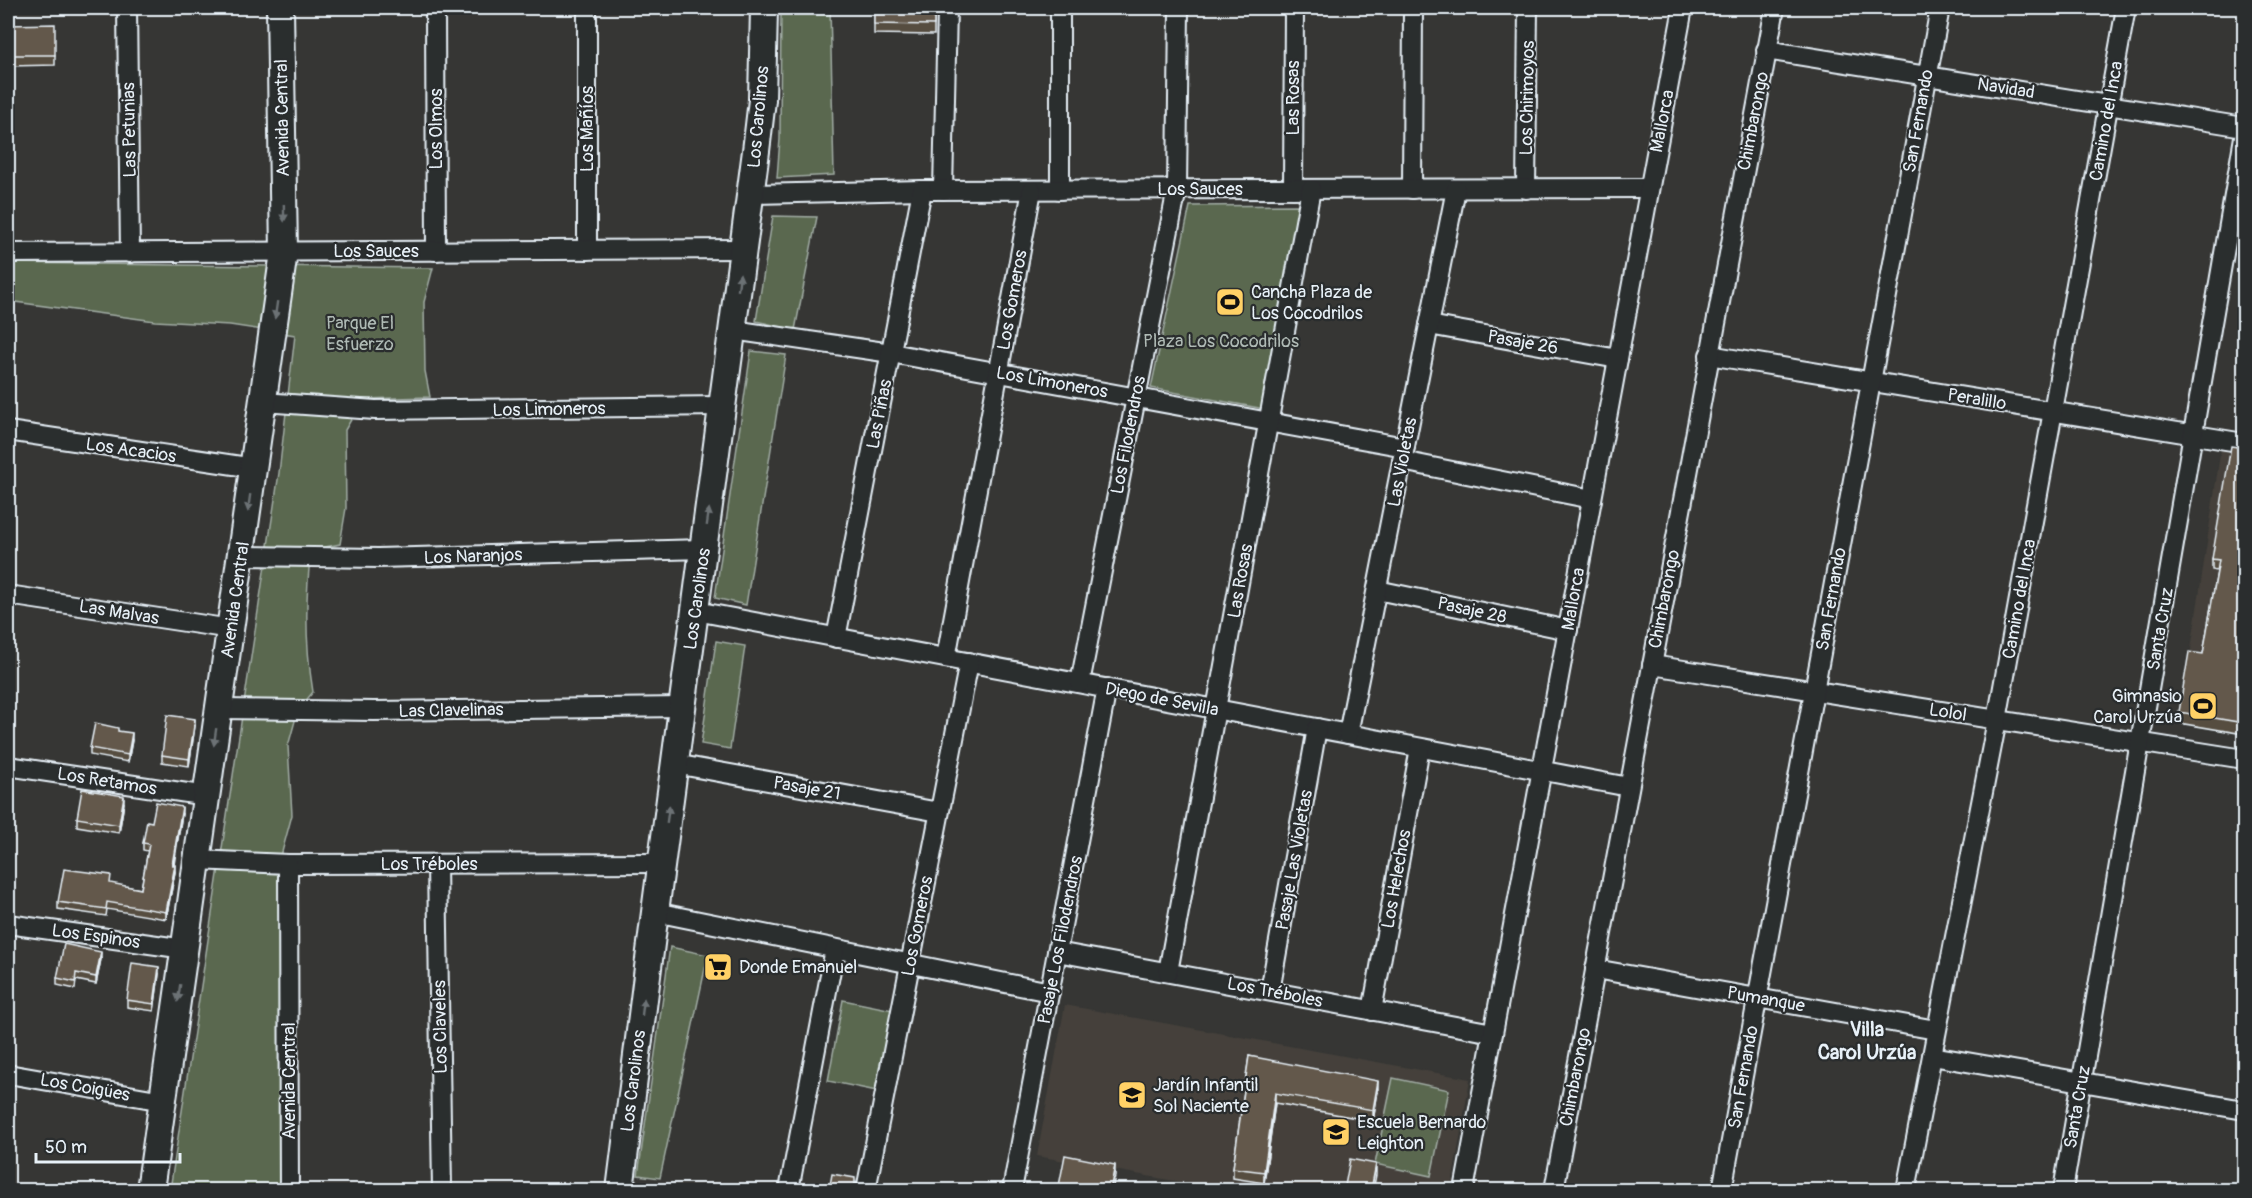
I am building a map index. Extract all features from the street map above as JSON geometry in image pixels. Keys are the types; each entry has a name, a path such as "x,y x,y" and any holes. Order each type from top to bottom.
{"street":[{"name":"Las Petunias","path":"127,8 130,253"},
{"name":"Avenida Central","path":"150,1191 284,252 280,8"},
{"name":"Los Olmos","path":"435,8 436,251"},
{"name":"Los Mañíos","path":"587,8 587,250"},
{"name":"Los Carolinos","path":"620,1191 654,912 751,194 762,100 764,8"},
{"path":"943,190 947,8"},
{"path":"1060,8 1060,190"},
{"name":"Los Filodendros","path":"1080,683 1177,189 1179,8"},
{"name":"Las Rosas","path":"1168,972 1269,422 1302,189 1294,8"},
{"path":"1412,189 1413,8"},
{"name":"Los Chirimoyos","path":"1526,189 1528,8"},
{"name":"Mallorca","path":"1464,1191 1683,8"},
{"name":"Chimbarongo","path":"1554,1191 1775,8"},
{"name":"San Fernando","path":"1722,1191 1940,8"},
{"name":"Camino del Inca","path":"1906,1191 1997,720 2126,8"},
{"name":"Navidad","path":"1766,50 2244,127"},
{"name":"Santa Cruz","path":"2063,1191 2244,137"},
{"name":"Los Sauces","path":"751,194 922,190 1649,188"},
{"name":"Las Violetas","path":"1348,734 1456,189"},
{"name":"Las Piñas","path":"836,638 922,190"},
{"name":"Los Gomeros","path":"946,658 1032,190"},
{"name":"Los Sauces","path":"8,253 744,249"},
{"name":"Pasaje 26","path":"1429,326 1618,359"},
{"name":"Los Limoneros","path":"733,330 891,353 1269,422 1592,500"},
{"name":"Peralillo","path":"1709,355 2244,443"},
{"name":"Los Limoneros","path":"263,402 375,410 723,406"},
{"name":"Los Acacios","path":"8,431 254,468"},
{"name":"Los Naranjos","path":"241,556 378,558 704,549"},
{"name":"Pasaje 28","path":"1377,590 1568,630"},
{"name":"Las Malvas","path":"8,595 231,628"},
{"name":"Diego de Sevilla","path":"696,611 1629,787"},
{"name":"Los Gomeros","path":"866,1191 969,662"},
{"name":"Lolol","path":"1652,665 2244,759"},
{"name":"Pasaje Los Filodendros","path":"1012,1191 1107,688"},
{"name":"Las Clavelinas","path":"219,709 374,711 683,707"},
{"name":"Pasaje Las Violetas","path":"1270,992 1317,728"},
{"name":"Los Helechos","path":"1372,1011 1420,748"},
{"name":"Pasaje 21","path":"675,764 939,812"},
{"name":"Los Retamos","path":"8,766 207,796"},
{"name":"Los Tréboles","path":"197,860 288,864 661,863"},
{"name":"Avenida Central","path":"288,864 289,1191"},
{"name":"Los Claveles","path":"437,864 442,1191"},
{"path":"654,912 1050,993"},
{"name":"Los Espinos","path":"8,924 185,949"},
{"path":"789,1191 835,949"},
{"name":"Los Tréboles","path":"1057,952 1493,1033"},
{"name":"Pumanque","path":"1595,969 1936,1030"},
{"path":"1932,1056 2244,1110"},
{"name":"Los Coigües","path":"8,1074 163,1101"}],"shaded area":[{"path":"2221,448 2244,452 2244,682 2189,663"},
{"path":"1065,1005 1470,1079 1451,1190 1202,1190 1202,1186 1037,1156"}],"green space":[{"path":"781,8 830,8 834,175 777,178 780,139"},
{"name":"Plaza Los Cocodrilos","path":"1301,205 1270,410 1151,388 1190,206"},
{"path":"773,216 817,217 795,330 756,321"},
{"name":"Parque El Esfuerzo","path":"8,263 433,268 424,302 425,371 430,397 363,399 345,430 346,508 340,544 311,550 307,621 308,656 313,692 298,710 288,746 292,815 282,852 284,982 279,1190 170,1190 279,473 295,335 230,325 155,321 8,301"},
{"path":"751,351 786,355 746,605 715,598"},
{"path":"716,641 745,646 730,749 701,744"},
{"path":"670,947 708,955 660,1178 638,1175"},
{"path":"843,1000 893,1010 877,1091 828,1081"},
{"path":"1393,1078 1449,1090 1431,1176 1375,1164"}],"building":[{"path":"874,8 934,8 934,25 874,24"},
{"path":"55,24 55,55 8,55 8,25"},
{"path":"2231,446 2244,448 2244,723 2179,712 2189,652 2203,654 2219,560 2212,559"},
{"path":"167,715 195,719 189,759 162,755"},
{"path":"95,723 132,733 128,755 90,748"},
{"path":"82,789 124,796 119,825 77,818"},
{"path":"156,802 182,807 172,865 175,865 166,912 107,902 106,909 58,902 64,869 111,875 110,883 141,889 149,844 143,843 147,821 152,822"},
{"path":"64,944 101,952 96,977 76,973 75,982 57,978"},
{"path":"132,963 159,967 154,1004 127,1000"},
{"path":"1249,1056 1378,1081 1373,1110 1275,1093 1264,1172 1233,1168"},
{"path":"1065,1155 1115,1165 1110,1191 1058,1191"},
{"path":"1350,1159 1376,1164 1372,1191 1344,1191"},
{"path":"832,1174 855,1178 855,1191 829,1191"}],"place":[{"name":"Cancha Plaza de Los Cocodrilos","path":"1230,302"},
{"name":"Gimnasio Carol Urzúa","path":"2203,706"},
{"name":"Donde Emanuel","path":"718,967"},
{"name":"Jardín Infantil Sol Naciente","path":"1132,1095"},
{"name":"Escuela Bernardo Leighton","path":"1336,1132"}],"district":[{"name":"Villa Carol Urzúa","path":"1867,1040"}]}
